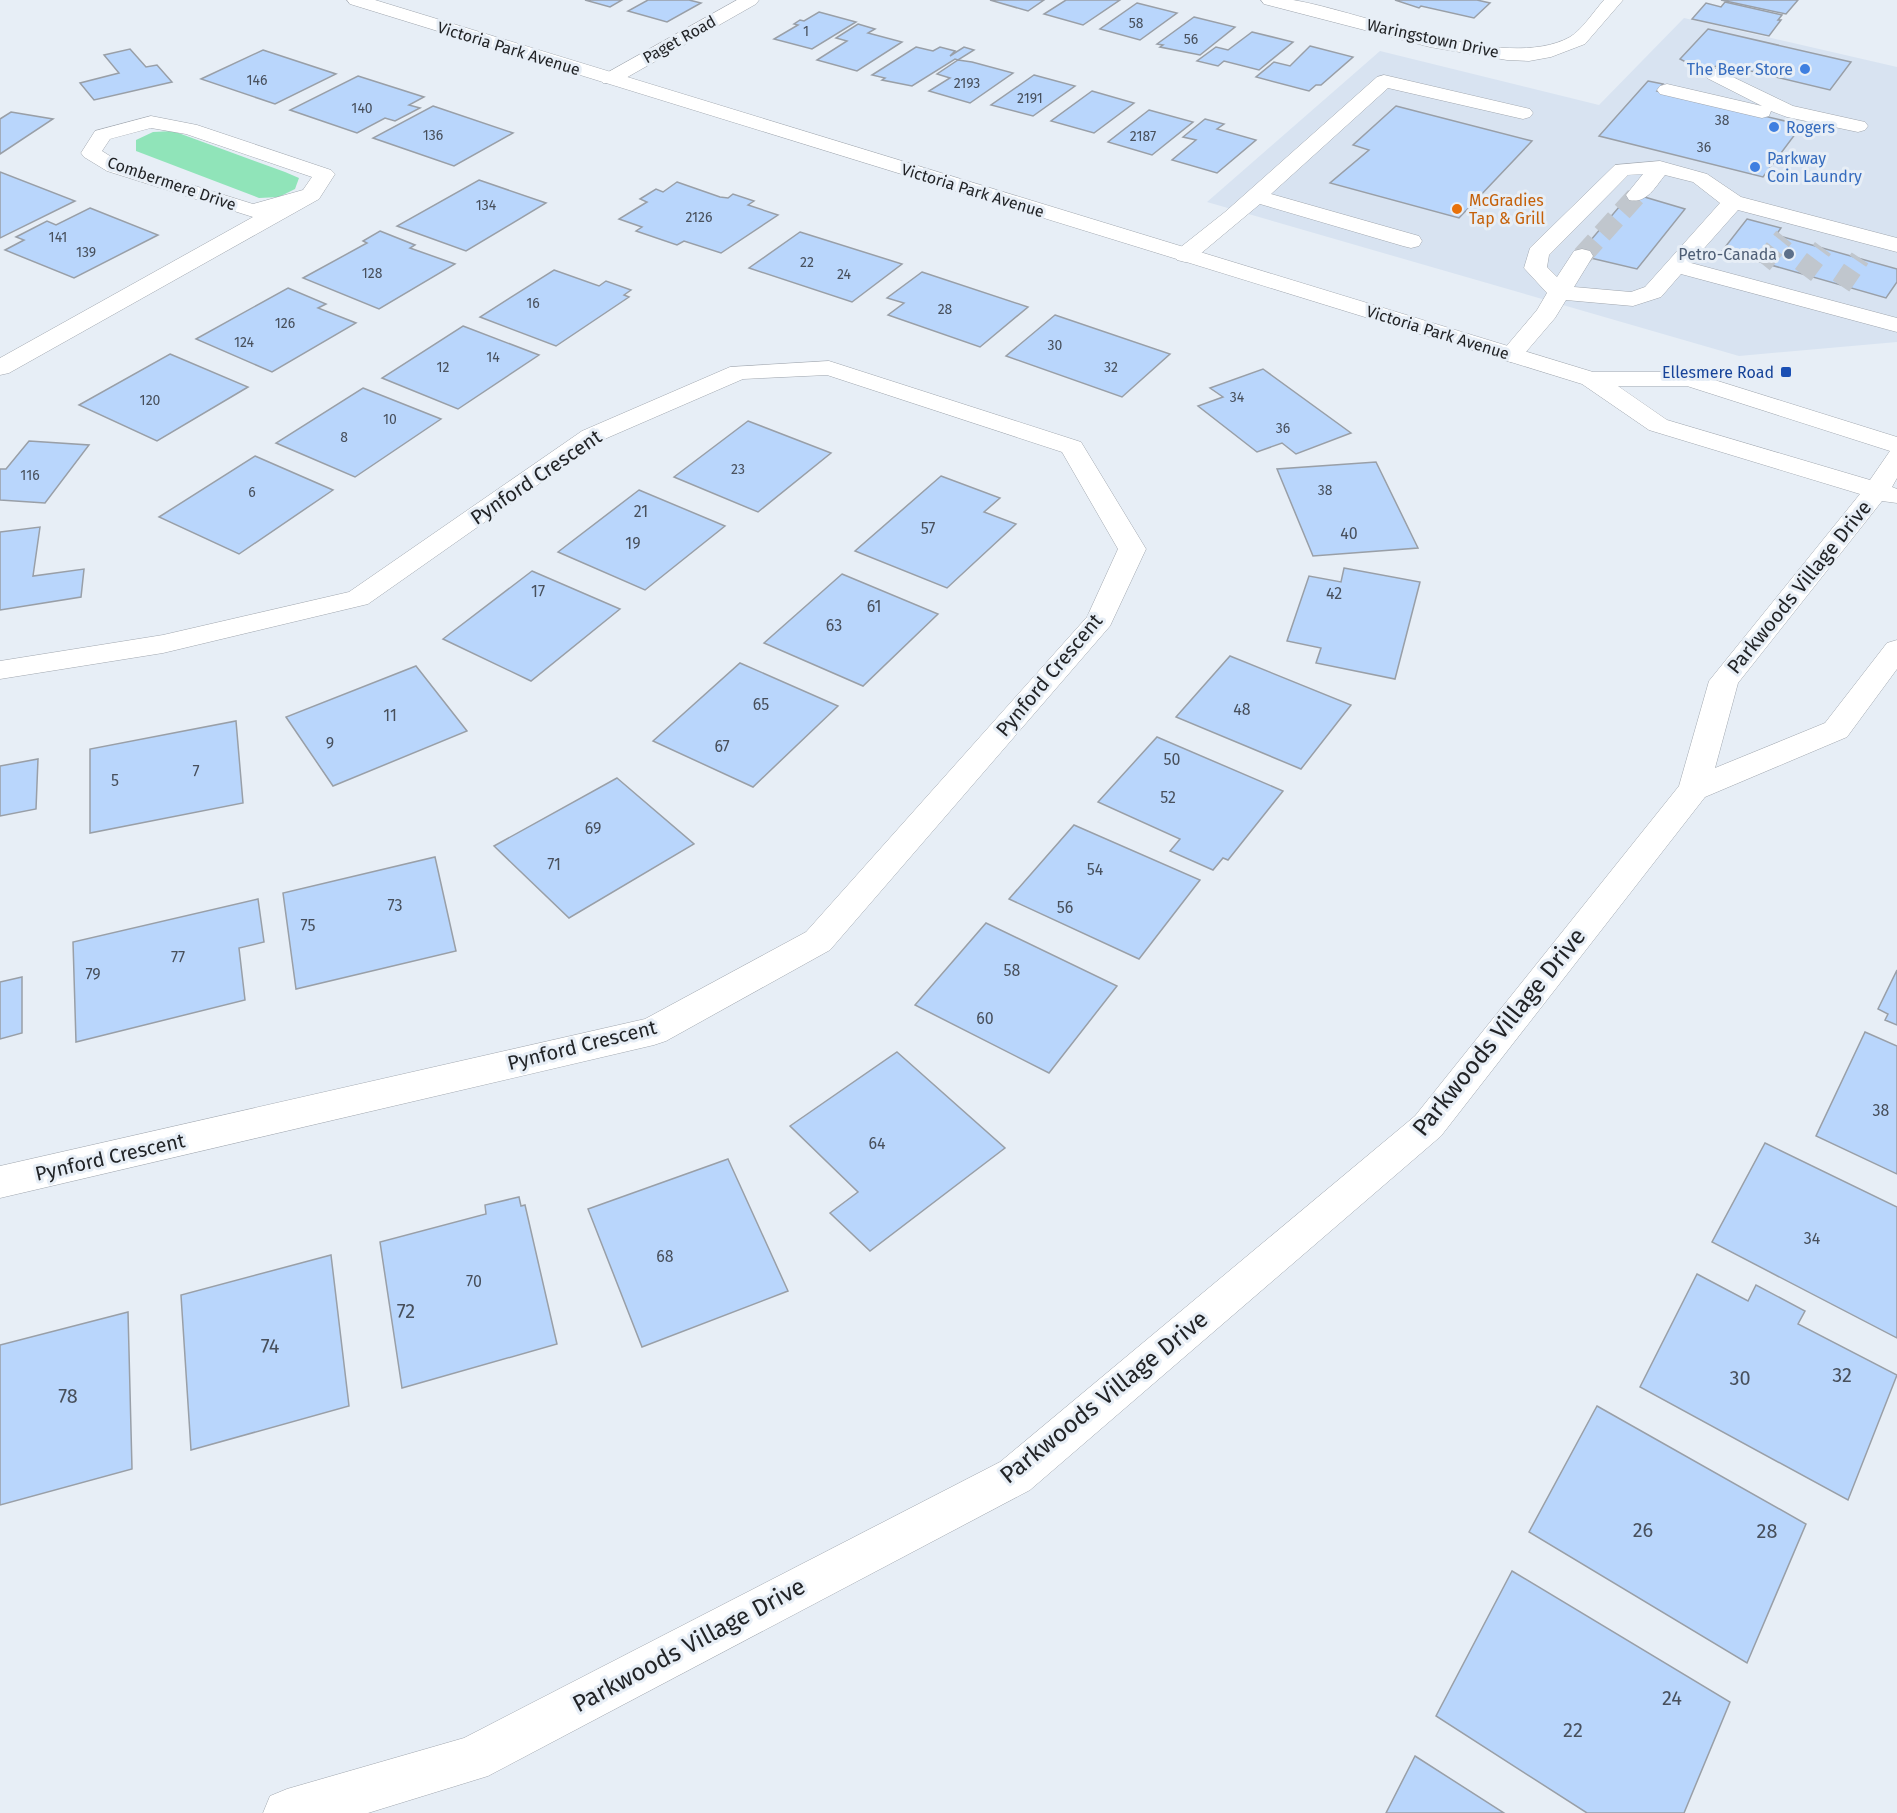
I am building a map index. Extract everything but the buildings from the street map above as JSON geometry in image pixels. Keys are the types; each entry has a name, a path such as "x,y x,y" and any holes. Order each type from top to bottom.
{"street":[{"name":"Victoria Park Avenue","path":"356,0 1591,379 1689,379 1897,445"},
{"name":"Paget Road","path":"610,79 750,0"},
{"name":"Waringstown Drive","path":"1270,0 1430,41 1507,54 1529,55 1544,53 1578,39 1614,0"},
{"path":"1714,74 1787,111 1858,126"},
{"path":"1185,255 1384,81 1523,113"},
{"path":"1667,90 1767,113 1787,111"},
{"name":"Combermere Drive","path":"0,368 311,194 324,174 190,129 151,122 102,135 91,153 114,166 253,211 311,194"},
{"path":"1637,195 1660,167"},
{"path":"1733,202 1653,292 1633,299 1559,292 1535,268 1538,253 1622,169 1660,167 1700,178 1733,202 1789,228 1837,229 1887,242"},
{"path":"1255,196 1411,241"},
{"path":"1823,248 1837,229"},
{"path":"1860,258 1887,242"},
{"path":"1511,355 1547,313 1582,256"},
{"path":"1747,285 1762,264"},
{"path":"1676,266 1826,306 1889,317"},
{"path":"1788,296 1803,275"},
{"path":"1826,306 1842,286"},
{"name":"Pynford Crescent","path":"0,670 163,644 358,598 591,436 740,372 829,368 1072,447 1132,549 1100,620 818,941 654,1031 0,1182"},
{"name":"Victoria Park Avenue","path":"1591,379 1658,425 1887,494"},
{"path":"1887,494 1897,457"},
{"name":"Parkwoods Village Drive","path":"287,1813 471,1759 1015,1476 1428,1126 1694,789 1724,681 1887,494"},
{"name":"Parkwoods Village Drive","path":"1694,789 1836,730 1897,649"}],"shaded area":[{"path":"1684,18 1897,67 1897,342 1739,356 1207,202 1380,51 1599,105"}],"green space":[{"path":"173,131 299,178 295,189 279,197 259,198 136,151 136,140 153,132"}],"tunnel":[{"path":"1582,256 1637,195"},
{"path":"1762,264 1784,237"},
{"path":"1803,275 1823,248"},
{"path":"1841,286 1860,258"}],"place":[{"name":"The Beer Store","path":"1805,69"},
{"name":"Rogers","path":"1774,127"},
{"name":"Parkway Coin Laundry","path":"1755,167"},
{"name":"McGradies Tap & Grill","path":"1457,209"},
{"name":"Petro-Canada","path":"1789,254"},
{"name":"Ellesmere Road","path":"1786,372"}]}
